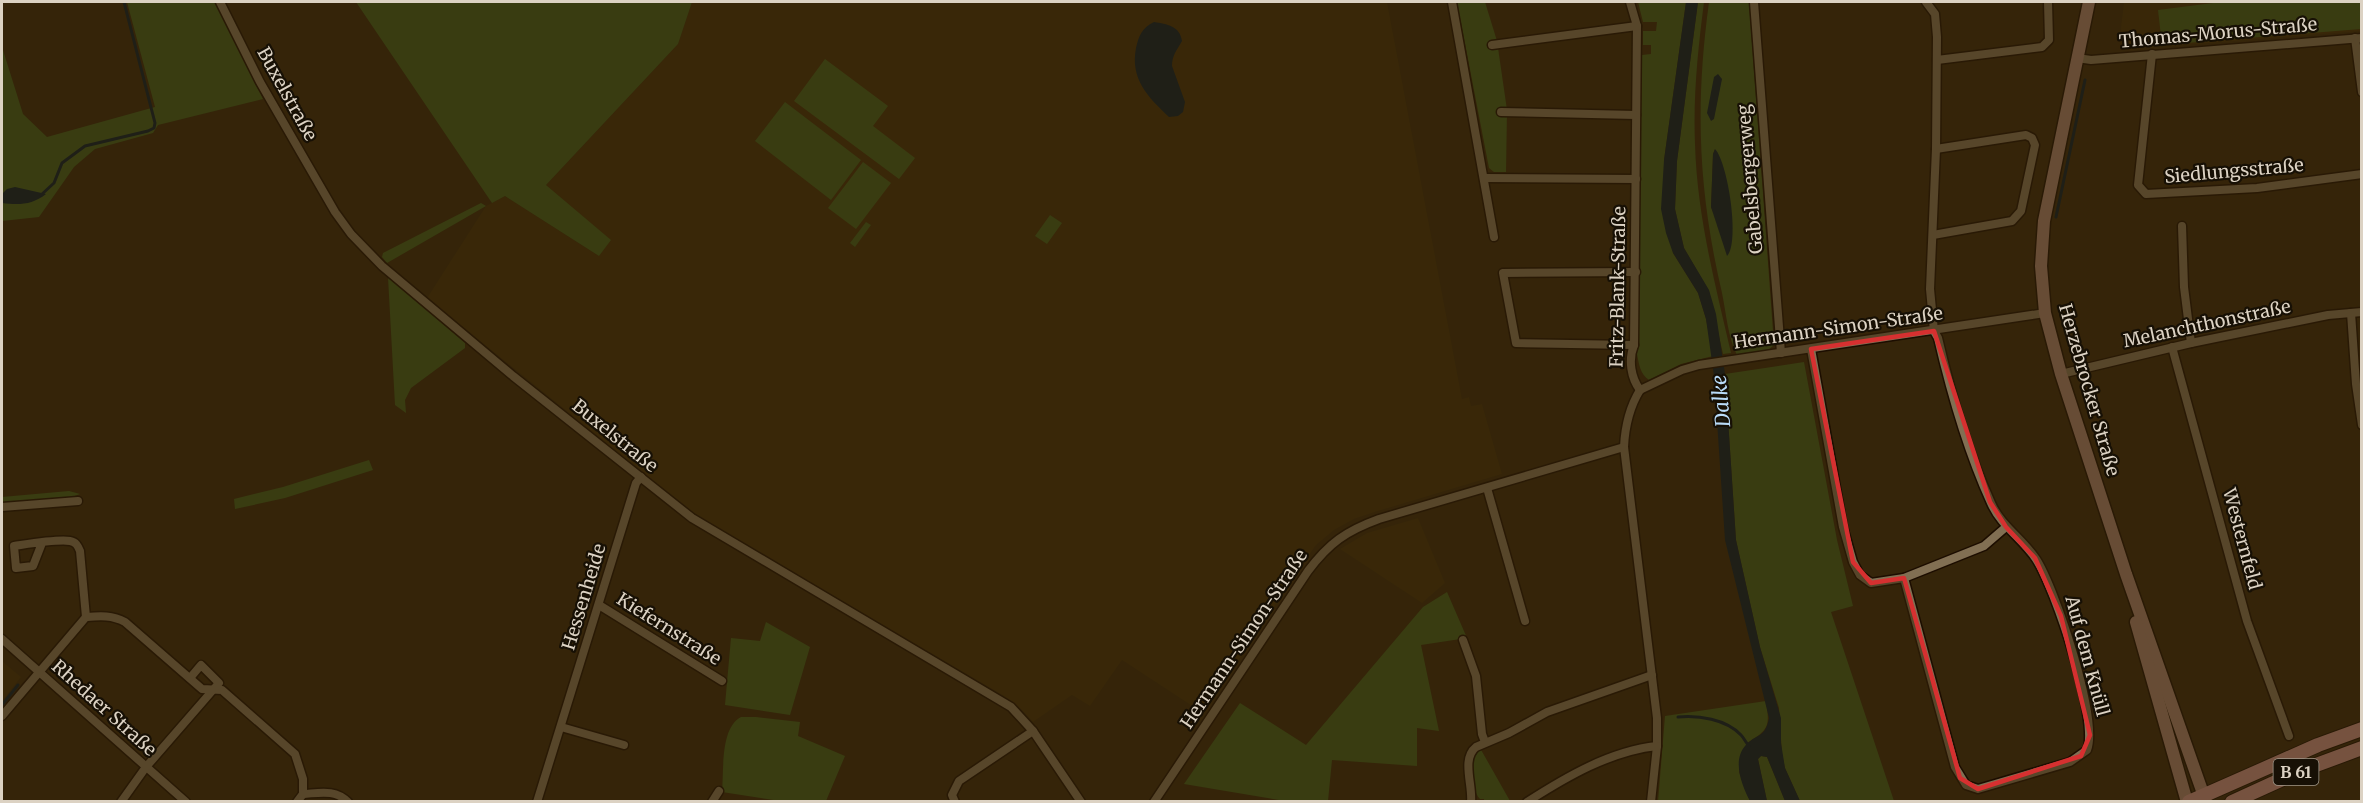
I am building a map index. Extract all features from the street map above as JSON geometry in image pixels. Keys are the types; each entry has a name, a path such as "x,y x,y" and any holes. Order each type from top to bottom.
{"main road":[{"name":"Herzebrocker Straße","path":"2089,2 2044,221 2041,266 2045,314 2061,374 2126,574 2205,798"},
{"name":"Herzebrocker Straße","path":"2126,574 2156,696 2188,801"},
{"name":"B 61","path":"2188,801 2205,798 2318,745 2361,729"},
{"name":"B 61","path":"2232,801 2300,771 2361,748"}],"street":[{"name":"Buxelstraße","path":"220,2 260,82 335,212 351,234 382,266 692,518 1011,707 1033,731 1081,801"},
{"path":"1452,2 1494,237"},
{"name":"Fritz-Blank-Straße","path":"1630,2 1637,26 1636,272 1634,345 1631,354 1634,381 1640,390 1630,406 1624,434 1624,447 1657,718 1657,747 1651,801"},
{"name":"Gabelsbergerweg","path":"1754,2 1781,353"},
{"path":"1937,60 2042,48 2049,40 2048,2"},
{"name":"Auf dem Knüll","path":"1905,578 1955,767 1966,785 1978,789 2070,762 2087,750 2090,735 2079,679 2048,580 2036,558 2006,527 1993,507 1960,420 1938,338 1934,331 1930,289 1937,60 1935,14 1930,3"},
{"path":"1492,45 1637,26"},
{"path":"2358,38 2361,92"},
{"name":"Thomas-Morus-Straße","path":"2077,58 2091,60 2358,38"},
{"name":"Siedlungsstraße","path":"2152,54 2138,185 2146,194 2257,188 2361,174"},
{"path":"1501,112 1636,115"},
{"path":"1933,235 2012,221 2021,211 2035,144 2032,138 2026,135 1936,149"},
{"path":"1485,178 1636,180"},
{"path":"2182,226 2184,286 2191,343"},
{"path":"1634,345 1516,343 1503,273 1636,272"},
{"name":"Melanchthonstraße","path":"2061,374 2191,343 2328,315 2361,312"},
{"path":"2351,313 2361,424"},
{"name":"Hermann-Simon-Straße","path":"1640,390 1682,370 1707,364 2045,314"},
{"name":"Westernfeld","path":"2172,347 2247,621 2289,736"},
{"path":"1811,349 1844,527 1860,575 1871,583 1905,578 1984,546 2006,527"},
{"name":"Hermann-Simon-Straße","path":"1154,801 1323,550 1358,527 1624,447"},
{"name":"Hessenheide","path":"537,801 636,483 641,477"},
{"path":"1487,489 1525,621"},
{"path":"2,507 78,501"},
{"path":"42,543 70,541 77,544 80,551 86,618"},
{"name":"Kiefernstraße","path":"599,605 722,681"},
{"path":"2,717 38,671 86,618 116,617 125,622 202,689 222,690 295,754 301,765 303,779 300,798 332,792 348,801"},
{"name":"Rhedaer Straße","path":"2,639 186,801"},
{"path":"1463,640 1476,676 1482,734 1485,742"},
{"path":"121,801 146,767 219,683 201,665 190,678"},
{"path":"1471,801 1470,755 1476,747 1509,733 1547,712 1652,675"},
{"path":"561,727 624,745"},
{"path":"956,801 952,795 959,781 1033,731"},
{"path":"1527,801 1569,775 1644,748 1657,747"},
{"path":"712,801 719,791"}],"highlighted area":[{"path":"1934,331 1990,502 2006,527 2035,558 2061,616 2090,735 2081,756 1978,789 1960,778 1904,578 1871,583 1853,562 1811,349"}],"shaded area":[{"path":"692,2 1387,2 1462,399 1469,397 1471,406 1482,404 1502,474 1354,519 1334,530 1316,545 1203,713 1122,660 1090,706 1072,695 1033,722 1004,696 694,514 427,298 486,206 505,196 599,256 610,240 546,185 678,44"},
{"path":"2124,2 2361,2 2361,31 2122,50 2121,27"},
{"path":"1418,518 1445,583 1422,603 1340,549 1367,533"},
{"path":"2,661 21,677 2,701"}],"green space":[{"path":"127,2 215,2 263,99 158,125 153,133 95,149 74,167 39,217 2,221 2,47 23,114 47,137 155,107"},
{"path":"356,2 692,2 678,44 546,185 611,240 599,256 505,196 492,203"},
{"path":"1457,2 1485,2 1497,41 1507,110 1506,172 1494,172 1489,168"},
{"path":"1638,2 1686,2 1664,160 1673,253 1698,293 1713,356 1681,364 1649,380 1642,372 1637,354 1642,55 1651,54 1651,45 1643,45 1643,31 1656,31 1657,22 1643,22"},
{"path":"1698,2 1704,2 1695,90 1696,171 1708,249 1731,353 1723,354 1709,291 1684,248 1675,209 1677,161"},
{"path":"1709,2 1749,2 1774,345 1767,351 1737,355 1731,341 1714,255 1704,183 1701,113","holes":["1715,149 1714,214 1711,207"]},
{"path":"2221,2 2361,2 2361,29 2162,45 2158,10"},
{"path":"825,59 888,106 873,126 915,158 899,179 794,101"},
{"path":"785,102 861,160 831,200 755,141"},
{"path":"863,162 891,183 856,229 828,208"},
{"path":"481,203 486,206 387,263 382,257 383,253"},
{"path":"1050,215 1062,223 1047,244 1035,236"},
{"path":"866,222 871,225 855,247 850,243"},
{"path":"388,277 465,343 465,348 411,388 405,400 406,413 395,405"},
{"path":"1804,362 1837,540 1853,606 1831,612 1894,801 1800,801 1785,768 1779,708 1760,647 1736,540 1725,374"},
{"path":"369,460 373,470 285,498 235,509 234,499 283,487"},
{"path":"69,491 80,494 69,498 2,505 2,497"},
{"path":"1447,592 1467,638 1421,645 1439,731 1417,728 1417,766 1332,760 1328,801 1285,801 1184,784 1240,703 1306,745 1423,607"},
{"path":"766,622 810,647 790,715 725,705 731,638 760,641"},
{"path":"1766,701 1768,722 1764,731 1747,743 1739,772 1750,801 1658,802 1665,716"},
{"path":"741,717 800,722 798,736 845,756 826,801 780,801 722,792 726,740 734,722"},
{"path":"1480,748 1510,801 1484,801 1477,795 1473,785 1472,766 1474,755"},
{"path":"1761,756 1767,757 1785,801 1767,801 1758,759"}],"water":[{"name":"Dalke","path":"1686,2 1698,2 1677,161 1675,209 1684,248 1709,290 1716,314 1725,374 1736,540 1760,647 1781,718 1781,743 1785,768 1800,801 1785,801 1767,757 1761,756 1758,759 1767,801 1750,801 1740,774 1741,752 1749,742 1763,733 1769,718 1725,540 1714,376 1706,319 1698,293 1673,253 1661,209 1664,160"},
{"path":"1154,22 1176,29 1181,36 1182,41 1172,62 1185,102 1183,112 1178,116 1169,117 1148,95 1138,78 1135,59 1138,39 1144,29"},
{"path":"1718,74 1722,79 1714,119 1711,121 1707,113 1714,77"},
{"path":"1715,149 1724,170 1731,202 1732,235 1731,248 1727,256 1711,207"},
{"path":"15,187 46,194 25,203 2,203 2,194 7,189"}],"waterway":[{"path":"41,195 54,183 62,163 85,146 154,128 155,123 124,2"},
{"path":"2056,217 2085,80"},
{"path":"2,705 18,685"},
{"path":"1678,717 1703,718 1728,725 1742,736 1749,746"}]}
